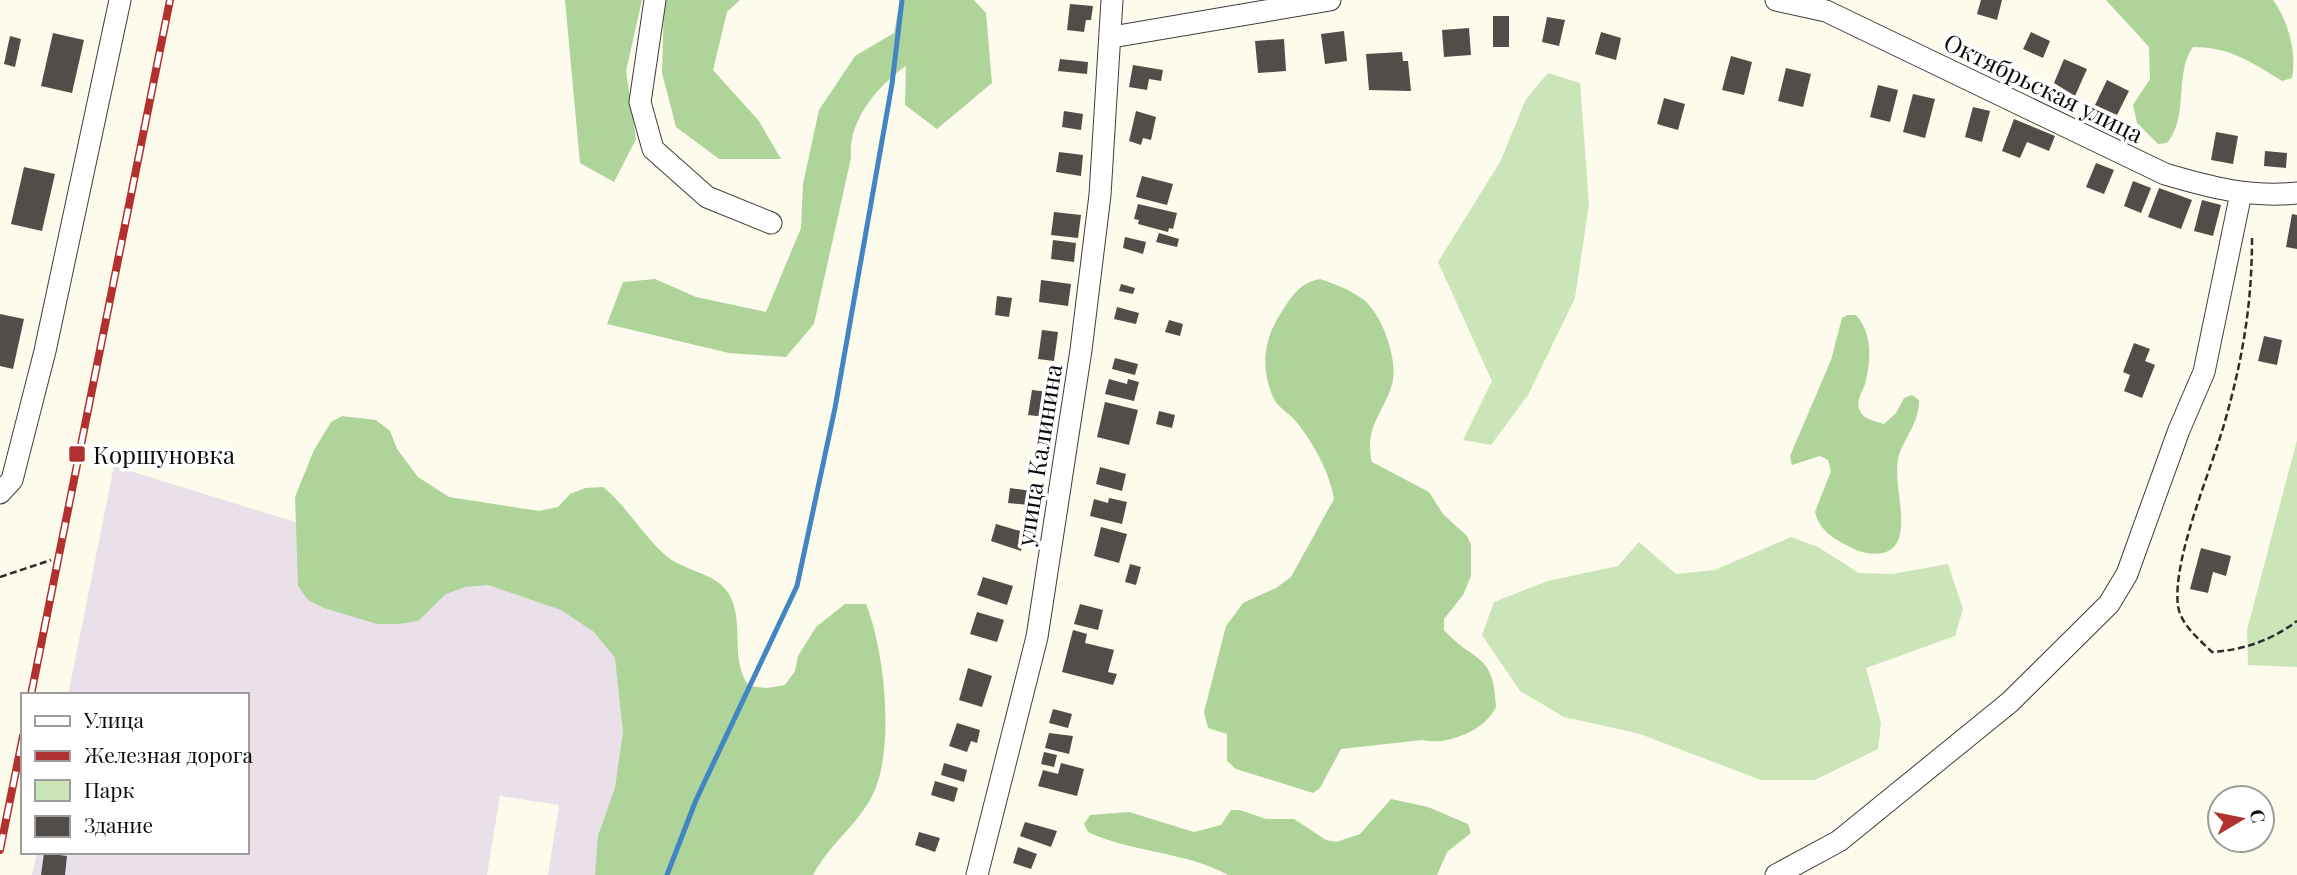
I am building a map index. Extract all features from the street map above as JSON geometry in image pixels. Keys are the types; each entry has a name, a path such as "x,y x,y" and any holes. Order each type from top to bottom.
{"street":[{"path":"0,493 12,480 45,351 120,0"},
{"path":"655,0 640,102 653,149 707,197 771,223"},
{"name":"улица Калинина","path":"977,875 1037,637 1081,350 1100,195 1112,37 1112,0"},
{"path":"1112,37 1330,0"},
{"name":"Октябрьская улица","path":"1776,0 1826,11 2165,174 2219,190 2270,196 2297,193"},
{"path":"1776,875 1850,832 2010,702 2109,604 2127,575 2179,430 2204,372 2241,193"}],"path":[{"path":"2252,230 2253,286 2249,325 2225,421 2190,529 2177,597 2179,610 2191,632 2212,652 2235,650 2268,639 2297,621"},
{"path":"0,577 51,560"}],"shaded area":[{"path":"114,466 673,639 629,875 548,875 559,805 500,796 487,875 32,875 37,854 248,854 248,693 68,693"}],"green space":[{"path":"565,0 642,0 626,71 636,139 614,182 580,163"},
{"path":"664,0 740,0 727,12 713,70 759,121 781,159 719,159 676,127 662,73"},
{"path":"900,0 974,0 986,13 992,83 937,129 905,105 906,66 875,94 854,131 851,158 814,324 786,357 729,353 607,324 623,282 655,279 696,297 766,312 801,228 803,184 819,110 855,56 894,33"},
{"path":"2106,0 2273,0 2290,37 2292,78 2282,81 2230,53 2193,47 2184,69 2178,121 2167,143 2158,144 2137,123 2133,105 2150,79 2149,47"},
{"path":"1548,73 1580,83 1589,204 1575,298 1528,395 1491,445 1463,440 1492,381 1438,262 1500,162 1526,99"},
{"path":"1320,279 1348,290 1364,300 1377,316 1387,337 1393,360 1393,380 1370,438 1372,462 1429,492 1443,514 1467,536 1471,545 1471,576 1463,595 1444,619 1444,630 1487,667 1496,707 1491,716 1474,730 1453,739 1341,749 1320,788 1313,793 1236,769 1227,761 1227,734 1208,728 1204,712 1226,626 1243,603 1276,588 1291,577 1334,499 1324,466 1307,436 1274,399 1265,366 1270,334 1281,313 1301,287"},
{"path":"1856,315 1862,322 1868,339 1869,366 1858,404 1862,414 1870,420 1884,424 1896,413 1904,398 1912,395 1919,400 1915,422 1899,455 1897,467 1901,511 1899,538 1893,547 1879,554 1856,550 1834,538 1820,525 1815,512 1831,471 1828,460 1820,456 1792,465 1790,456 1831,360 1842,318"},
{"path":"342,416 376,420 390,431 397,449 418,477 449,497 539,511 558,507 570,494 585,488 603,487 669,558 712,578 726,590 735,609 740,666 749,686 767,688 785,685 795,671 798,656 816,627 845,604 866,604 883,674 885,729 879,779 858,818 819,864 813,875 595,875 598,836 615,788 623,732 615,658 594,632 561,610 488,585 465,587 446,594 418,621 399,624 377,624 324,608 308,600 298,586 295,497 314,450 331,422"},
{"path":"2297,440 2297,667 2248,665 2247,630"},
{"path":"1791,537 1818,547 1859,573 1892,574 1948,564 1963,609 1955,636 1866,668 1881,723 1878,749 1815,780 1761,780 1640,734 1564,717 1520,691 1482,635 1494,602 1548,581 1618,566 1639,542 1676,574 1715,570"},
{"path":"1391,799 1428,807 1468,824 1471,833 1447,852 1437,875 1228,875 1194,861 1105,839 1088,832 1084,824 1090,815 1129,812 1194,832 1221,825 1231,810 1240,810 1266,819 1294,819 1326,840 1336,842 1360,834"}],"building":[{"path":"1981,0 2002,0 1997,20 1977,14"},
{"path":"1070,4 1093,6 1091,20 1086,20 1084,32 1067,30"},
{"path":"1493,16 1509,16 1509,47 1493,47"},
{"path":"1547,17 1565,20 1559,46 1542,42"},
{"path":"1469,28 1471,55 1444,57 1442,30"},
{"path":"1344,31 1347,61 1325,64 1321,34"},
{"path":"1601,32 1621,38 1616,60 1595,54"},
{"path":"2031,32 2050,41 2043,58 2023,49"},
{"path":"53,33 84,40 72,93 41,86"},
{"path":"10,36 21,39 15,67 4,64"},
{"path":"1284,39 1286,71 1258,73 1255,41"},
{"path":"1402,52 1403,61 1408,61 1411,91 1369,90 1366,54"},
{"path":"1731,56 1752,62 1744,95 1722,90"},
{"path":"1060,59 1088,62 1087,74 1058,71"},
{"path":"2064,59 2087,69 2075,96 2054,83"},
{"path":"1133,65 1163,70 1161,81 1149,79 1147,90 1129,87"},
{"path":"1786,68 1811,74 1803,107 1778,101"},
{"path":"2107,80 2129,91 2117,115 2095,105"},
{"path":"1878,85 1898,90 1890,122 1870,117"},
{"path":"1913,94 1935,99 1925,138 1903,132"},
{"path":"1664,98 1685,104 1678,130 1657,124"},
{"path":"1973,107 1990,111 1982,142 1965,137"},
{"path":"1064,111 1083,114 1081,130 1062,127"},
{"path":"1136,111 1156,117 1151,140 1143,138 1141,145 1129,141"},
{"path":"2014,119 2055,136 2049,151 2027,142 2020,158 2002,151"},
{"path":"2216,132 2238,136 2233,164 2211,160"},
{"path":"2265,151 2287,153 2286,168 2264,166"},
{"path":"1059,152 1083,155 1081,176 1056,172"},
{"path":"2096,163 2114,170 2104,194 2086,187"},
{"path":"24,167 55,174 42,231 11,224"},
{"path":"1142,176 1173,184 1167,205 1136,197"},
{"path":"2133,181 2151,188 2141,213 2124,206"},
{"path":"2159,188 2192,200 2181,229 2148,217"},
{"path":"2202,200 2221,205 2213,236 2194,231"},
{"path":"1138,204 1177,213 1173,229 1169,228 1168,232 1138,224 1139,220 1134,219"},
{"path":"1054,212 1081,215 1078,238 1051,235"},
{"path":"2292,214 2297,215 2297,249 2286,247"},
{"path":"1159,233 1179,239 1177,247 1156,242"},
{"path":"1125,237 1146,242 1143,254 1123,248"},
{"path":"1053,240 1076,243 1074,262 1051,259"},
{"path":"1041,280 1071,284 1068,306 1039,302"},
{"path":"1121,284 1135,288 1133,294 1119,291"},
{"path":"997,296 1012,298 1009,317 995,315"},
{"path":"1117,307 1139,313 1136,324 1114,319"},
{"path":"0,314 24,319 13,369 0,366"},
{"path":"1169,320 1183,324 1180,336 1165,332"},
{"path":"1042,330 1058,332 1054,361 1038,359"},
{"path":"2264,336 2282,340 2277,365 2258,361"},
{"path":"2134,343 2150,349 2145,361 2155,365 2142,398 2124,391 2130,375 2123,372"},
{"path":"1115,358 1138,364 1135,375 1112,369"},
{"path":"1109,379 1127,384 1128,379 1139,382 1134,401 1105,394"},
{"path":"1032,390 1049,392 1046,417 1028,415"},
{"path":"1105,402 1138,410 1129,445 1097,437"},
{"path":"1159,411 1175,415 1172,428 1156,424"},
{"path":"1100,467 1126,474 1122,491 1096,484"},
{"path":"1010,488 1031,491 1029,505 1008,503"},
{"path":"1109,498 1127,502 1122,524 1090,516 1094,499 1108,503"},
{"path":"996,524 1027,533 1021,551 991,541"},
{"path":"1101,527 1127,534 1119,563 1094,556"},
{"path":"2201,548 2231,556 2226,576 2213,572 2208,593 2190,589"},
{"path":"1130,564 1141,567 1136,585 1125,582"},
{"path":"983,577 1013,586 1007,605 977,595"},
{"path":"1080,604 1103,610 1098,630 1074,624"},
{"path":"977,612 1004,620 997,642 970,634"},
{"path":"1073,630 1087,634 1085,643 1114,650 1108,672 1117,674 1113,685 1062,672"},
{"path":"968,668 992,676 982,707 959,700"},
{"path":"1053,709 1072,714 1068,728 1049,723"},
{"path":"957,723 980,730 977,743 971,741 967,752 949,746"},
{"path":"1049,733 1073,736 1069,754 1045,748"},
{"path":"1044,752 1057,755 1054,767 1041,764"},
{"path":"944,763 967,770 964,782 941,775"},
{"path":"1061,763 1084,769 1077,796 1038,786 1043,770 1058,774"},
{"path":"935,781 958,788 954,802 931,795"},
{"path":"1025,822 1057,831 1051,847 1020,836"},
{"path":"919,832 940,838 935,852 915,845"},
{"path":"1018,847 1037,854 1031,869 1013,863"},
{"path":"44,854 67,856 65,875 41,875"}],"waterway":[{"path":"667,875 696,800 797,586 835,408 892,84 902,0"}],"railway":[{"path":"31,693 170,0"},
{"path":"0,850 21,746"}],"place":[{"name":"Коршуновка","path":"77,454"}]}
